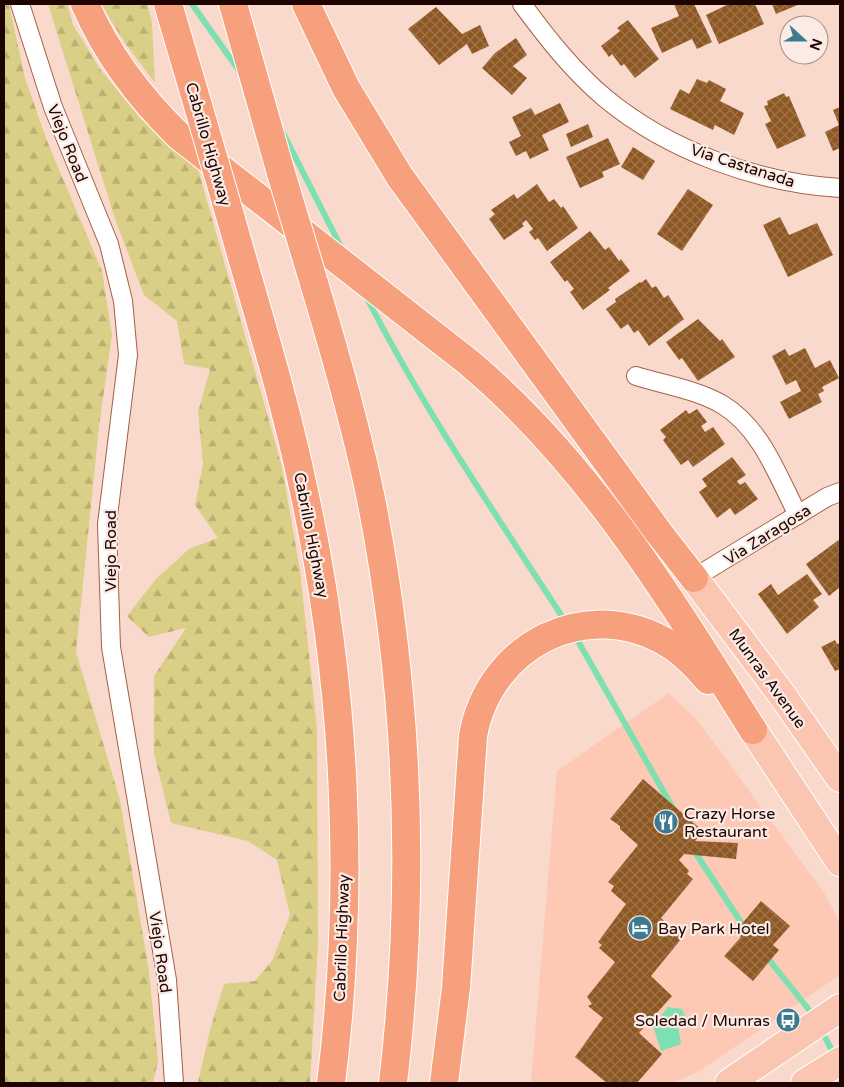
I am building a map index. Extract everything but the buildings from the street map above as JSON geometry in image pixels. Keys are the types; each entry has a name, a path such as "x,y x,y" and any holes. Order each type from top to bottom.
{"highway":[{"path":"85,4 102,40 120,69 153,110 179,136 467,362 510,399 549,439 587,483 640,554 753,730"},
{"name":"Cabrillo Highway","path":"168,4 231,218 303,486 319,570 333,662 340,740 344,877 340,987 331,1083"},
{"path":"233,4 352,418 368,485 386,587 397,673 404,760 407,879 403,975 393,1083"},
{"path":"306,4 346,88 400,177 653,526 694,578"},
{"path":"444,1083 456,988 473,736 484,698 508,664 531,646 567,630 599,625 632,629 658,638 680,652 753,730"}],"main road":[{"name":"Munras Avenue","path":"694,578 782,694 840,778"},
{"path":"753,730 840,862"},
{"path":"728,1083 840,1008"},
{"path":"805,1083 840,1061"}],"street":[{"name":"Viejo Road","path":"20,4 53,107 108,244 123,301 128,355 107,524 110,647 167,980 174,1083"},
{"name":"Via Castanada","path":"522,4 560,52 582,76 621,110 662,136 712,158 770,177 812,186 840,188"},
{"path":"636,376 704,396 738,416 760,442 798,515"},
{"name":"Via Zaragosa","path":"694,578 826,497 840,492"}],"shaded area":[{"path":"669,693 697,720 825,894 840,923 840,975 698,1072 673,1083 531,1083 557,771"},
{"path":"668,1007 682,1009 686,1018 678,1026 681,1044 661,1051 653,1026"}],"green space":[{"path":"4,4 9,4 25,78 47,141 102,271 112,335 99,427 76,652 120,800 149,971 158,1061 153,1083 4,1083"},
{"path":"48,4 67,4 73,25 100,69 141,119 196,162 282,467 300,570 317,730 318,944 310,1083 198,1082 211,1026 224,984 255,981 272,961 290,915 277,860 248,841 171,823 154,753 154,676 186,628 149,637 127,616 156,579 189,549 218,538 195,505 203,464 198,412 210,369 184,364 177,321 144,295 115,219"},
{"path":"101,4 147,4 152,23 155,83 125,43"}],"waterway":[{"path":"192,4 240,72"},
{"path":"282,131 342,249"},
{"path":"365,294 387,337 436,420 567,624"},
{"path":"574,634 674,810"},
{"path":"693,849 746,930"},
{"path":"766,956 814,1016"},
{"path":"821,1030 835,1056"}],"place":[{"name":"Crazy Horse Restaurant","path":"666,822"},
{"name":"Bay Park Hotel","path":"640,928"},
{"name":"Soledad / Munras","path":"788,1020"}]}
